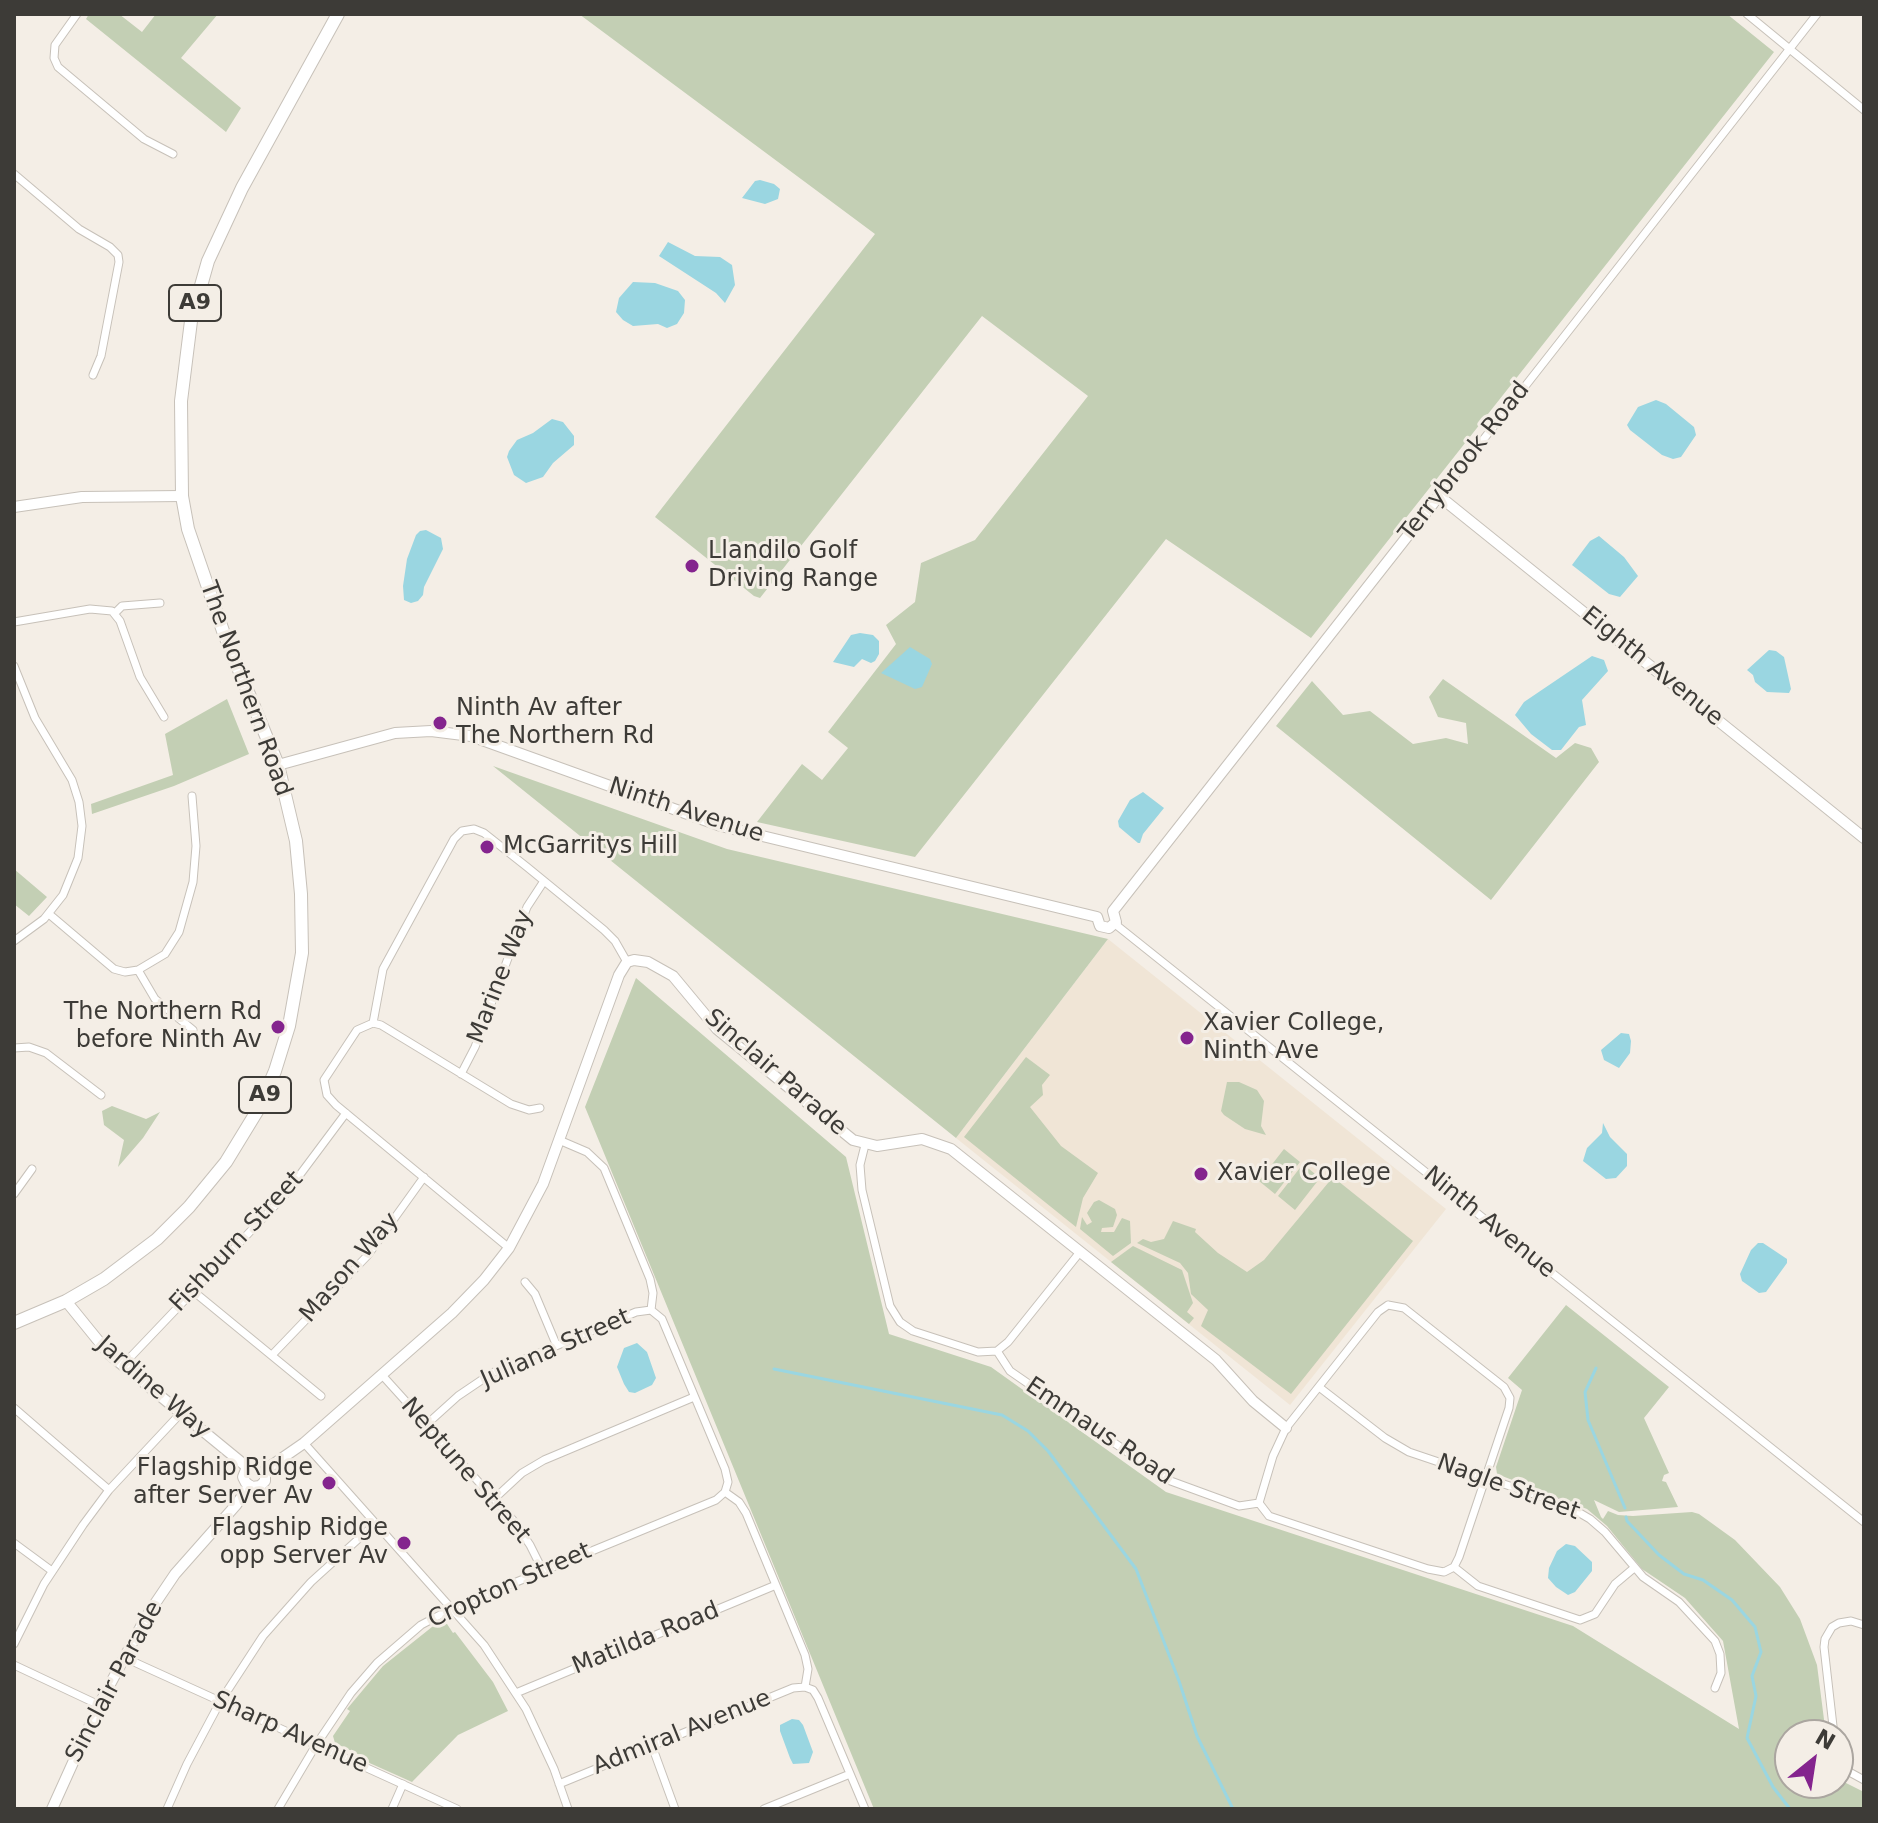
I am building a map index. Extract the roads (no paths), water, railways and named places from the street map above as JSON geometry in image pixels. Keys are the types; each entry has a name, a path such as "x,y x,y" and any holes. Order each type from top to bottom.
{"highway":[{"name":"The Northern Road","path":"14,1323 66,1301 139,1255 189,1207 237,1146 259,1108 275,1071 296,994 303,930 296,841 278,765 209,593 188,529 182,496 182,381 201,281 242,188 338,14"}],"street":[{"path":"77,14 55,45 54,58 58,67 144,139 173,154"},
{"path":"1747,14 1864,110"},
{"name":"Terrybrook Road","path":"1113,911 1817,14"},
{"path":"14,174 79,229 118,255 101,356 93,375"},
{"path":"14,507 82,497 182,496"},
{"name":"Eighth Avenue","path":"1439,496 1864,838"},
{"path":"115,613 122,606 160,603"},
{"path":"14,622 90,609 103,608 115,613 136,667 164,717"},
{"path":"14,666 17,685 69,775 81,814 81,840 67,889 49,914 14,941"},
{"name":"Ninth Avenue","path":"278,765 395,733 431,731 471,736 721,826 1097,917"},
{"path":"49,914 110,967 125,972 138,970 168,950 177,937 187,909 196,853 192,796"},
{"path":"265,1470 304,1443 470,1295 509,1248 534,1205 619,975 627,962 609,934 484,833 470,829 459,833 383,969 373,1023"},
{"name":"Marine Way","path":"461,1074 475,1047 527,907 544,881"},
{"path":"1102,910 1113,911 1115,924 1103,928 1097,917 1102,910"},
{"name":"Ninth Avenue","path":"1115,924 1864,1522"},
{"name":"Sinclair Parade","path":"627,962 648,962 673,976 723,1034 845,1135 865,1145 888,1145 922,1139 941,1144 962,1157 1216,1360 1253,1401 1286,1428"},
{"path":"138,970 155,999 193,1030"},
{"path":"509,1248 346,1113 327,1095 324,1080 357,1030 373,1023 511,1104 529,1110 540,1108"},
{"path":"14,1048 29,1047 46,1053 101,1095"},
{"name":"Fishburn Street","path":"122,1366 284,1196 346,1113"},
{"path":"559,1140 587,1152 604,1168 650,1279 653,1293 651,1310 662,1319 725,1469 728,1482 725,1492 739,1502 746,1513 807,1662 805,1687 813,1690 818,1698 865,1809"},
{"path":"865,1145 860,1165 862,1190 890,1306 906,1327 922,1335 978,1352 997,1351 1008,1342 1080,1252"},
{"path":"14,1194 32,1169"},
{"name":"Mason Way","path":"272,1355 368,1255 424,1177"},
{"path":"525,1282 535,1294 556,1344"},
{"path":"193,1291 321,1396"},
{"name":"Jardine Way","path":"66,1301 122,1366 247,1467"},
{"path":"1392,1304 1404,1308 1508,1394 1509,1408 1454,1567 1441,1572 1428,1569 1269,1516 1259,1503 1273,1456 1286,1428 1319,1387 1381,1309 1392,1304"},
{"name":"Juliana Street","path":"427,1424 458,1396 492,1373 636,1312 651,1310"},
{"name":"Emmaus Road","path":"997,1351 1010,1371 1168,1480 1239,1506 1259,1503"},
{"name":"Neptune Street","path":"382,1375 523,1533 543,1571"},
{"name":"Nagle Street","path":"1319,1387 1393,1444 1582,1513 1605,1532 1643,1577 1679,1602 1715,1641 1720,1654 1721,1673 1715,1688"},
{"path":"494,1499 522,1473 544,1460 694,1397"},
{"path":"14,1408 109,1490"},
{"path":"14,1644 52,1571 109,1490 180,1414"},
{"path":"304,1443 484,1645 516,1693 540,1738 568,1809"},
{"path":"257,1465 265,1470 263,1484 249,1486 243,1477 247,1467 257,1465"},
{"name":"Sinclair Parade","path":"52,1809 123,1657 160,1595 249,1486"},
{"name":"Cropton Street","path":"278,1809 341,1706 377,1663 421,1625 453,1608 716,1500 725,1492"},
{"path":"167,1809 220,1702 251,1653 290,1604 376,1523"},
{"path":"14,1543 52,1571"},
{"path":"1454,1567 1478,1586 1580,1620 1595,1614 1615,1584 1634,1568"},
{"name":"Matilda Road","path":"516,1693 776,1585"},
{"path":"1832,1719 1825,1639 1832,1627 1839,1623 1851,1621 1864,1625"},
{"name":"Sharp Avenue","path":"123,1657 457,1809"},
{"path":"14,1665 99,1705"},
{"name":"Admiral Avenue","path":"559,1784 793,1688 805,1687"},
{"path":"652,1746 675,1809"},
{"path":"764,1809 850,1774"},
{"path":"392,1809 403,1784"}],"water":[{"path":"760,180 780,189 778,199 765,204 742,198 755,181"},
{"path":"668,242 695,256 720,257 732,265 735,285 725,303 716,293 659,256"},
{"path":"633,282 655,283 678,291 685,300 684,313 677,324 667,328 658,324 633,326 623,320 616,312 619,298"},
{"path":"1656,400 1666,404 1694,427 1696,435 1681,457 1673,459 1662,455 1627,425 1638,407"},
{"path":"552,419 563,422 574,436 574,445 553,463 543,477 526,483 514,475 507,457 509,451 517,440"},
{"path":"426,530 441,538 443,549 423,595 411,603 404,600 407,559 416,535"},
{"path":"1599,536 1624,557 1638,576 1620,597 1609,594 1572,565 1590,541"},
{"path":"851,635 873,635 879,641 879,654 875,661 871,663 862,659 854,667 833,662"},
{"path":"910,647 930,659 932,664 922,687 915,689 881,673"},
{"path":"1769,650 1784,657 1791,689 1789,693 1767,692 1747,670"},
{"path":"1592,656 1604,660 1608,671 1582,700 1586,725 1579,727 1561,750 1552,750 1531,734 1515,715 1524,702"},
{"path":"1143,792 1164,808 1138,843 1119,827 1118,821 1130,800"},
{"path":"1621,1033 1629,1034 1631,1041 1630,1053 1619,1068 1604,1060 1601,1050"},
{"path":"1603,1123 1610,1137 1627,1154 1627,1166 1616,1178 1606,1179 1583,1161 1587,1148 1602,1133"},
{"path":"1758,1243 1763,1243 1787,1259 1766,1292 1759,1293 1742,1281 1740,1274 1751,1250"},
{"path":"637,1343 647,1352 656,1378 652,1385 635,1393 629,1392 617,1367 624,1348"},
{"path":"1566,1544 1575,1546 1592,1562 1592,1571 1575,1592 1568,1595 1548,1578 1557,1551"},
{"path":"792,1719 799,1720 803,1725 813,1752 809,1763 793,1764 790,1758 780,1725"}],"waterway":[{"path":"1596,1368 1585,1392 1588,1420 1625,1508"},
{"path":"774,1369 1002,1415 1028,1431 1048,1451 1136,1569 1197,1736 1233,1809"},
{"path":"1626,1517 1659,1555 1684,1574 1703,1580 1732,1600 1755,1627 1761,1652 1752,1676 1756,1696 1747,1738 1773,1787 1790,1809"}],"place":[{"name":"Llandilo Golf Driving Range","path":"692,566"},
{"name":"Ninth Av after The Northern Rd","path":"440,723"},
{"name":"McGarritys Hill","path":"487,847"},
{"name":"The Northern Rd before Ninth Av","path":"278,1027"},
{"name":"Xavier College, Ninth Ave","path":"1187,1038"},
{"name":"Xavier College","path":"1201,1174"},
{"name":"Flagship Ridge after Server Av","path":"329,1483"},
{"name":"Flagship Ridge opp Server Av","path":"404,1543"}]}
